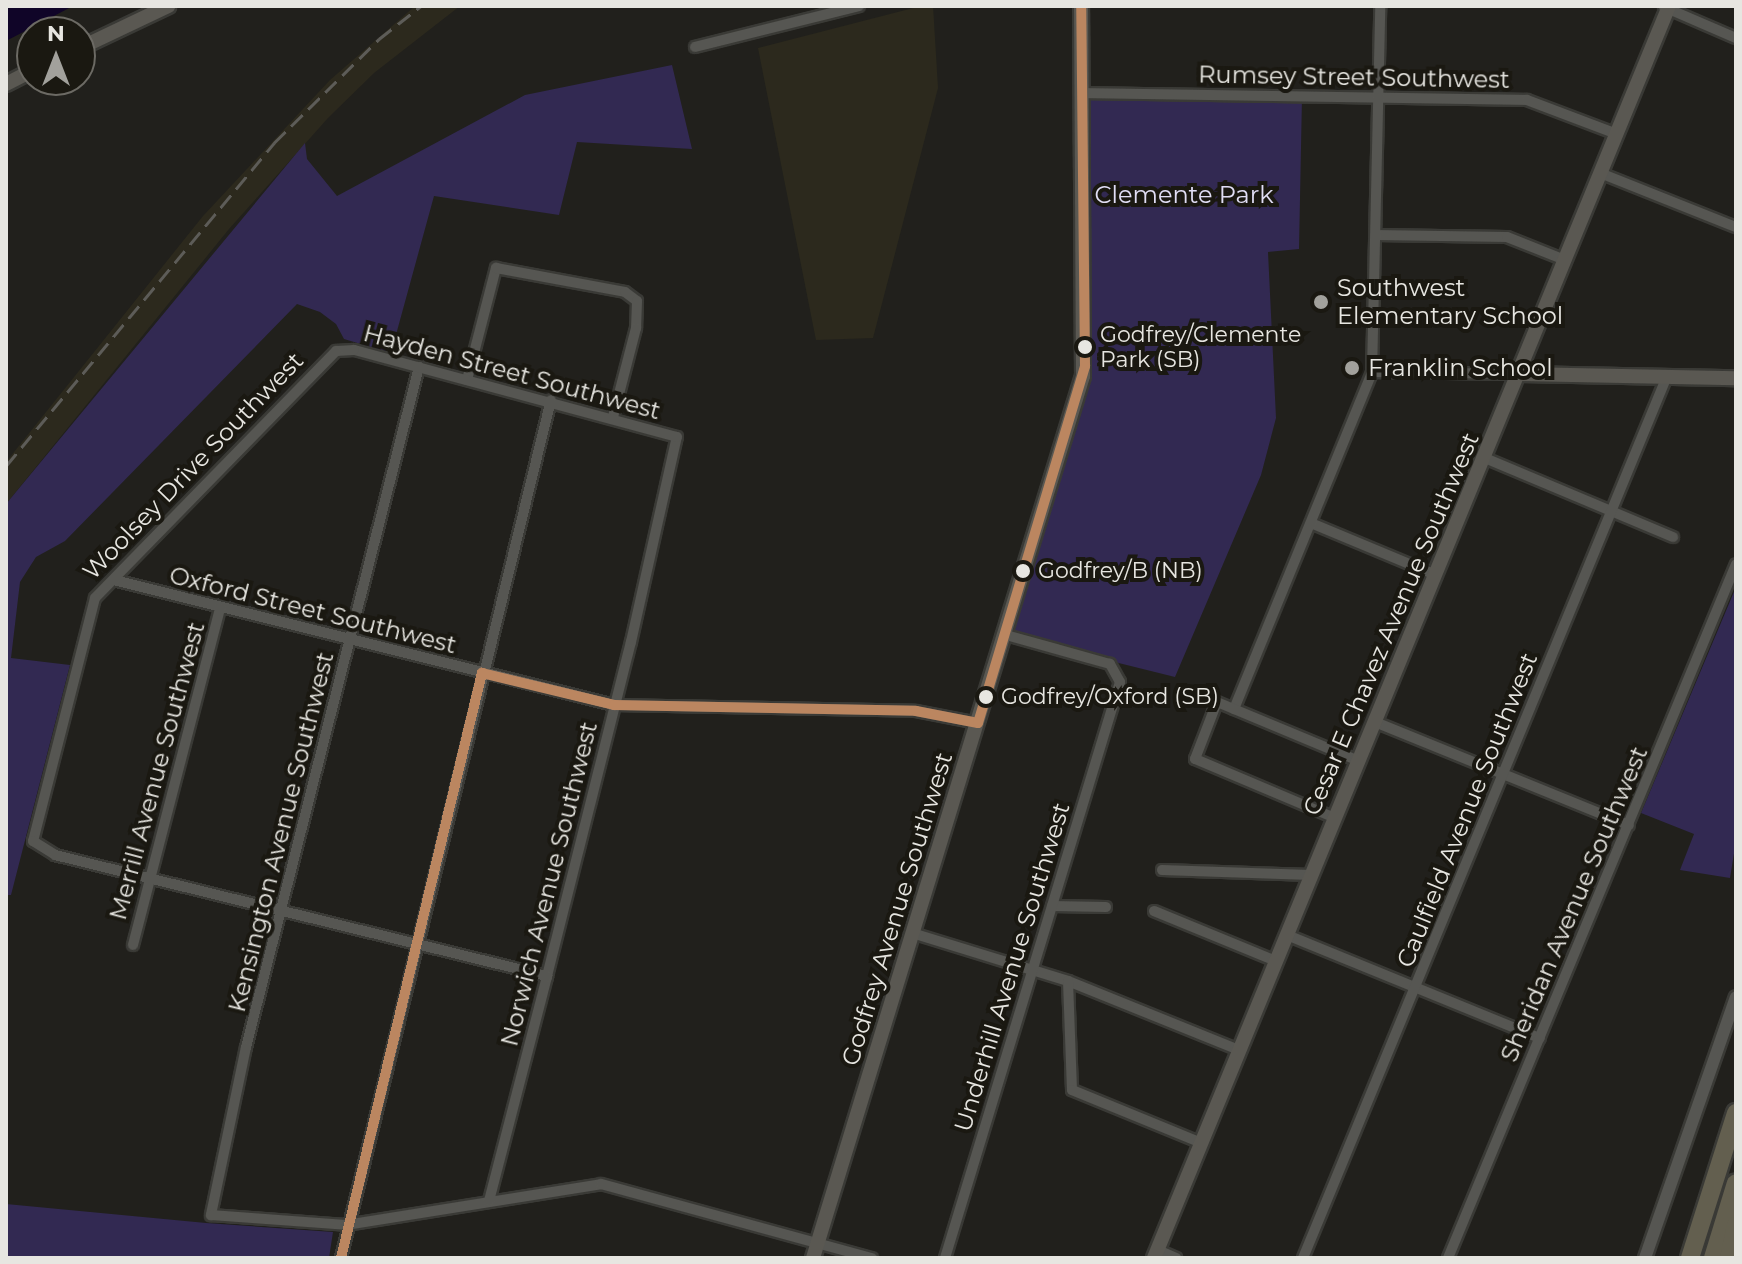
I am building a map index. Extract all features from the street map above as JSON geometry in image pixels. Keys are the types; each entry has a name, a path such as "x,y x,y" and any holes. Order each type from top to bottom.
{"highway":[{"path":"1690,1258 1736,1113"},
{"path":"1713,1258 1736,1183"},
{"path":"1729,1258 1736,1226"}],"main road":[{"path":"96,40 168,6"},
{"name":"Godfrey Avenue Southwest","path":"813,1258 1006,635 1085,366 1081,6"},
{"name":"Cesar E Chavez Avenue Southwest","path":"1156,1254 1485,458 1667,7"},
{"path":"1518,374 1736,378"}],"street":[{"path":"695,47 859,6"},
{"path":"1234,709 1372,372 1380,6"},
{"path":"1667,7 1736,38"},
{"name":"Rumsey Street Southwest","path":"1084,93 1527,100 1617,134"},
{"path":"1600,173 1736,227"},
{"path":"1376,235 1507,237 1565,260"},
{"path":"467,380 496,268 625,292 637,301 613,417"},
{"name":"Hayden Street Southwest","path":"336,351 354,350 551,400 677,437"},
{"name":"Woolsey Drive Southwest","path":"152,880 37,847 34,827 89,610 114,580 336,351"},
{"name":"Kensington Avenue Southwest","path":"346,1225 211,1215 242,1063 284,911 419,367"},
{"path":"1372,372 1518,374"},
{"name":"Caulfield Avenue Southwest","path":"1303,1258 1667,376"},
{"path":"341,1258 346,1225 551,400"},
{"name":"Norwich Avenue Southwest","path":"489,1201 614,705 677,437"},
{"path":"1485,458 1673,537"},
{"path":"1311,523 1436,575"},
{"name":"Sheridan Avenue Southwest","path":"1448,1258 1736,564"},
{"name":"Oxford Street Southwest","path":"114,580 351,643 614,705 916,711 978,723"},
{"name":"Merrill Avenue Southwest","path":"133,945 220,608"},
{"name":"Underhill Avenue Southwest","path":"945,1258 1120,676 1110,664 1006,635"},
{"path":"1335,818 1195,759 1217,702 1359,761"},
{"path":"1375,722 1629,825"},
{"path":"1162,870 1311,875"},
{"path":"152,880 547,976"},
{"path":"1052,906 1106,907"},
{"path":"1154,911 1276,961"},
{"path":"912,933 1068,981 1239,1050"},
{"path":"1287,935 1540,1038"},
{"path":"1068,981 1072,1090 1201,1143"},
{"path":"1645,1258 1736,997"},
{"path":"346,1225 489,1201 617,1185 872,1258"},
{"path":"1156,1254 1176,1258"}],"shaded area":[{"path":"6,6 73,6 54,16 16,16 16,36 6,41"},
{"path":"415,6 460,6 374,73 328,118 229,229 6,504 6,462 203,216 330,80"},
{"path":"921,6 933,6 938,88 873,338 816,340 758,48"}],"green space":[{"path":"672,65 692,149 577,142 559,215 434,196 391,353 344,339 336,324 320,312 297,304 65,541 36,557 20,582 11,658 70,665 11,895 6,895 6,504 305,143 307,159 337,196 525,95"},
{"name":"Clemente Park","path":"1084,93 1302,97 1299,249 1268,252 1276,418 1261,475 1175,677 1006,635 1083,376"},
{"path":"1736,587 1736,841 1730,878 1680,870 1694,834 1641,813"},
{"path":"6,1204 333,1232 329,1258 6,1258"}],"railway":[{"path":"6,466 274,143 379,39 421,6"}],"transit line":[{"path":"341,1258 482,673 614,705 916,711 978,723 1085,366 1081,6"}],"place":[{"name":"Southwest Elementary School","path":"1321,302"},
{"name":"Godfrey/Clemente Park (SB)","path":"1085,347"},
{"name":"Franklin School","path":"1352,368"},
{"name":"Godfrey/B (NB)","path":"1023,571"},
{"name":"Godfrey/Oxford (SB)","path":"986,697"}]}
